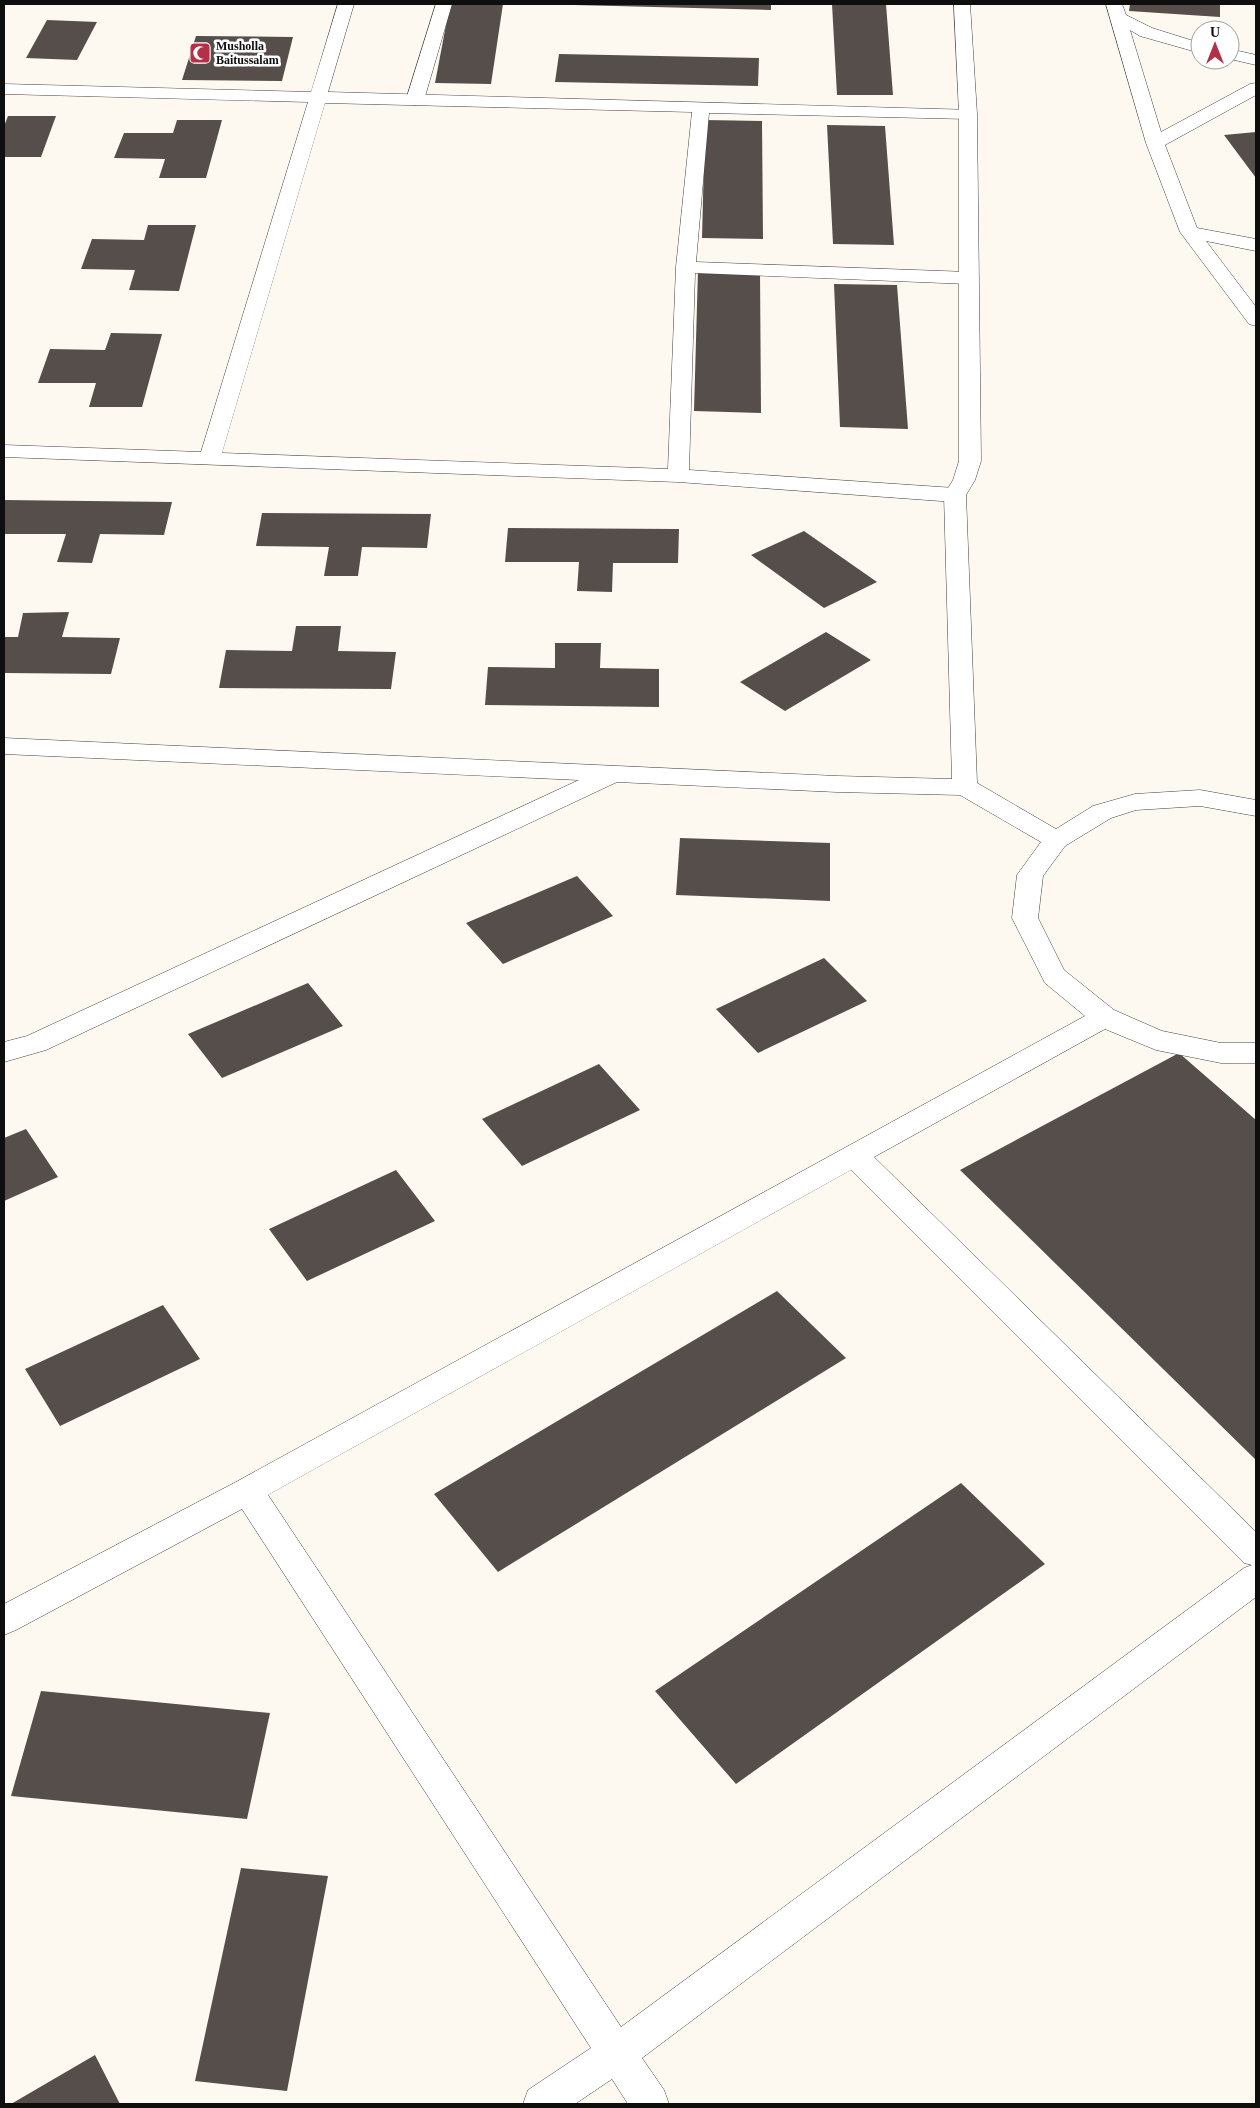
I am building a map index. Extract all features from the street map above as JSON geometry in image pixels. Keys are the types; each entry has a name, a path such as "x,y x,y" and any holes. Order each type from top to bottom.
{"street":[{"path":"209,459 346,4"},
{"path":"415,100 444,4"},
{"path":"962,4 968,114 970,461 964,480 955,495 965,787"},
{"path":"1116,11 1146,32 1190,45"},
{"path":"1116,11 1155,144 1189,232 1256,320"},
{"path":"1240,56 1256,60"},
{"path":"1155,144 1191,122 1256,88"},
{"path":"4,89 968,114"},
{"path":"678,476 686,267 701,108"},
{"path":"1189,232 1256,245"},
{"path":"686,267 969,278"},
{"path":"4,451 678,476 955,495"},
{"path":"4,746 837,784 965,787 1056,840"},
{"path":"4,1052 36,1043 614,773"},
{"path":"1256,808 1200,798 1135,802 1102,812 1056,840 1030,875 1025,918 1054,976 1104,1017 1156,1040 1221,1053 1256,1053"},
{"path":"4,1620 247,1491 1104,1017"},
{"path":"855,1156 1256,1553"},
{"path":"247,1491 650,2104"},
{"path":"542,2104 616,2054 1256,1578"}],"building":[{"path":"450,4 503,4 491,84 435,83"},
{"path":"771,4 771,10 574,5"},
{"path":"832,4 886,4 893,95 837,95"},
{"path":"1130,4 1220,4 1220,17 1129,11"},
{"path":"47,20 97,22 77,60 26,58"},
{"path":"196,36 293,37 282,81 182,80"},
{"path":"559,54 759,58 758,86 555,82"},
{"path":"8,116 56,116 41,157 4,157 4,126"},
{"path":"177,120 222,120 206,178 159,178 165,159 114,158 124,133 173,133"},
{"path":"705,120 762,121 763,239 702,238"},
{"path":"827,125 885,126 894,245 833,244"},
{"path":"1256,132 1256,178 1224,135"},
{"path":"148,225 196,225 179,291 129,290 135,270 81,269 92,239 144,240"},
{"path":"698,270 760,271 761,413 694,411"},
{"path":"834,284 897,285 908,429 840,427"},
{"path":"111,333 162,334 142,407 89,407 96,383 38,383 50,349 105,350"},
{"path":"4,500 172,502 164,535 100,534 92,563 57,562 66,534 4,534"},
{"path":"262,513 431,514 427,548 362,547 358,576 324,576 329,547 256,546"},
{"path":"508,528 679,529 678,563 613,563 612,592 577,591 579,562 505,562"},
{"path":"804,531 877,582 824,608 751,555"},
{"path":"69,612 62,637 120,638 111,674 4,673 4,637 18,637 23,613"},
{"path":"296,626 341,626 338,651 396,652 391,689 219,688 226,650 292,651"},
{"path":"826,632 871,660 785,711 740,682"},
{"path":"555,643 601,643 600,668 659,669 659,707 485,705 488,667 555,668"},
{"path":"680,838 830,843 830,901 676,895"},
{"path":"577,876 613,916 503,964 466,923"},
{"path":"824,958 867,1001 758,1053 716,1009"},
{"path":"308,983 343,1026 222,1078 188,1034"},
{"path":"1179,1053 1256,1120 1256,1460 960,1170"},
{"path":"599,1064 640,1110 522,1166 482,1119"},
{"path":"26,1129 58,1177 4,1201 4,1138"},
{"path":"396,1170 435,1221 307,1281 269,1229"},
{"path":"777,1291 846,1358 498,1572 434,1494"},
{"path":"163,1305 200,1359 60,1426 25,1369"},
{"path":"961,1483 1045,1564 736,1784 655,1691"},
{"path":"41,1691 270,1713 247,1819 11,1796"},
{"path":"241,1868 328,1876 287,2091 195,2081"},
{"path":"95,2055 120,2104 11,2104"}],"place":[{"name":"Musholla Baitussalam","path":"200,53"}]}
